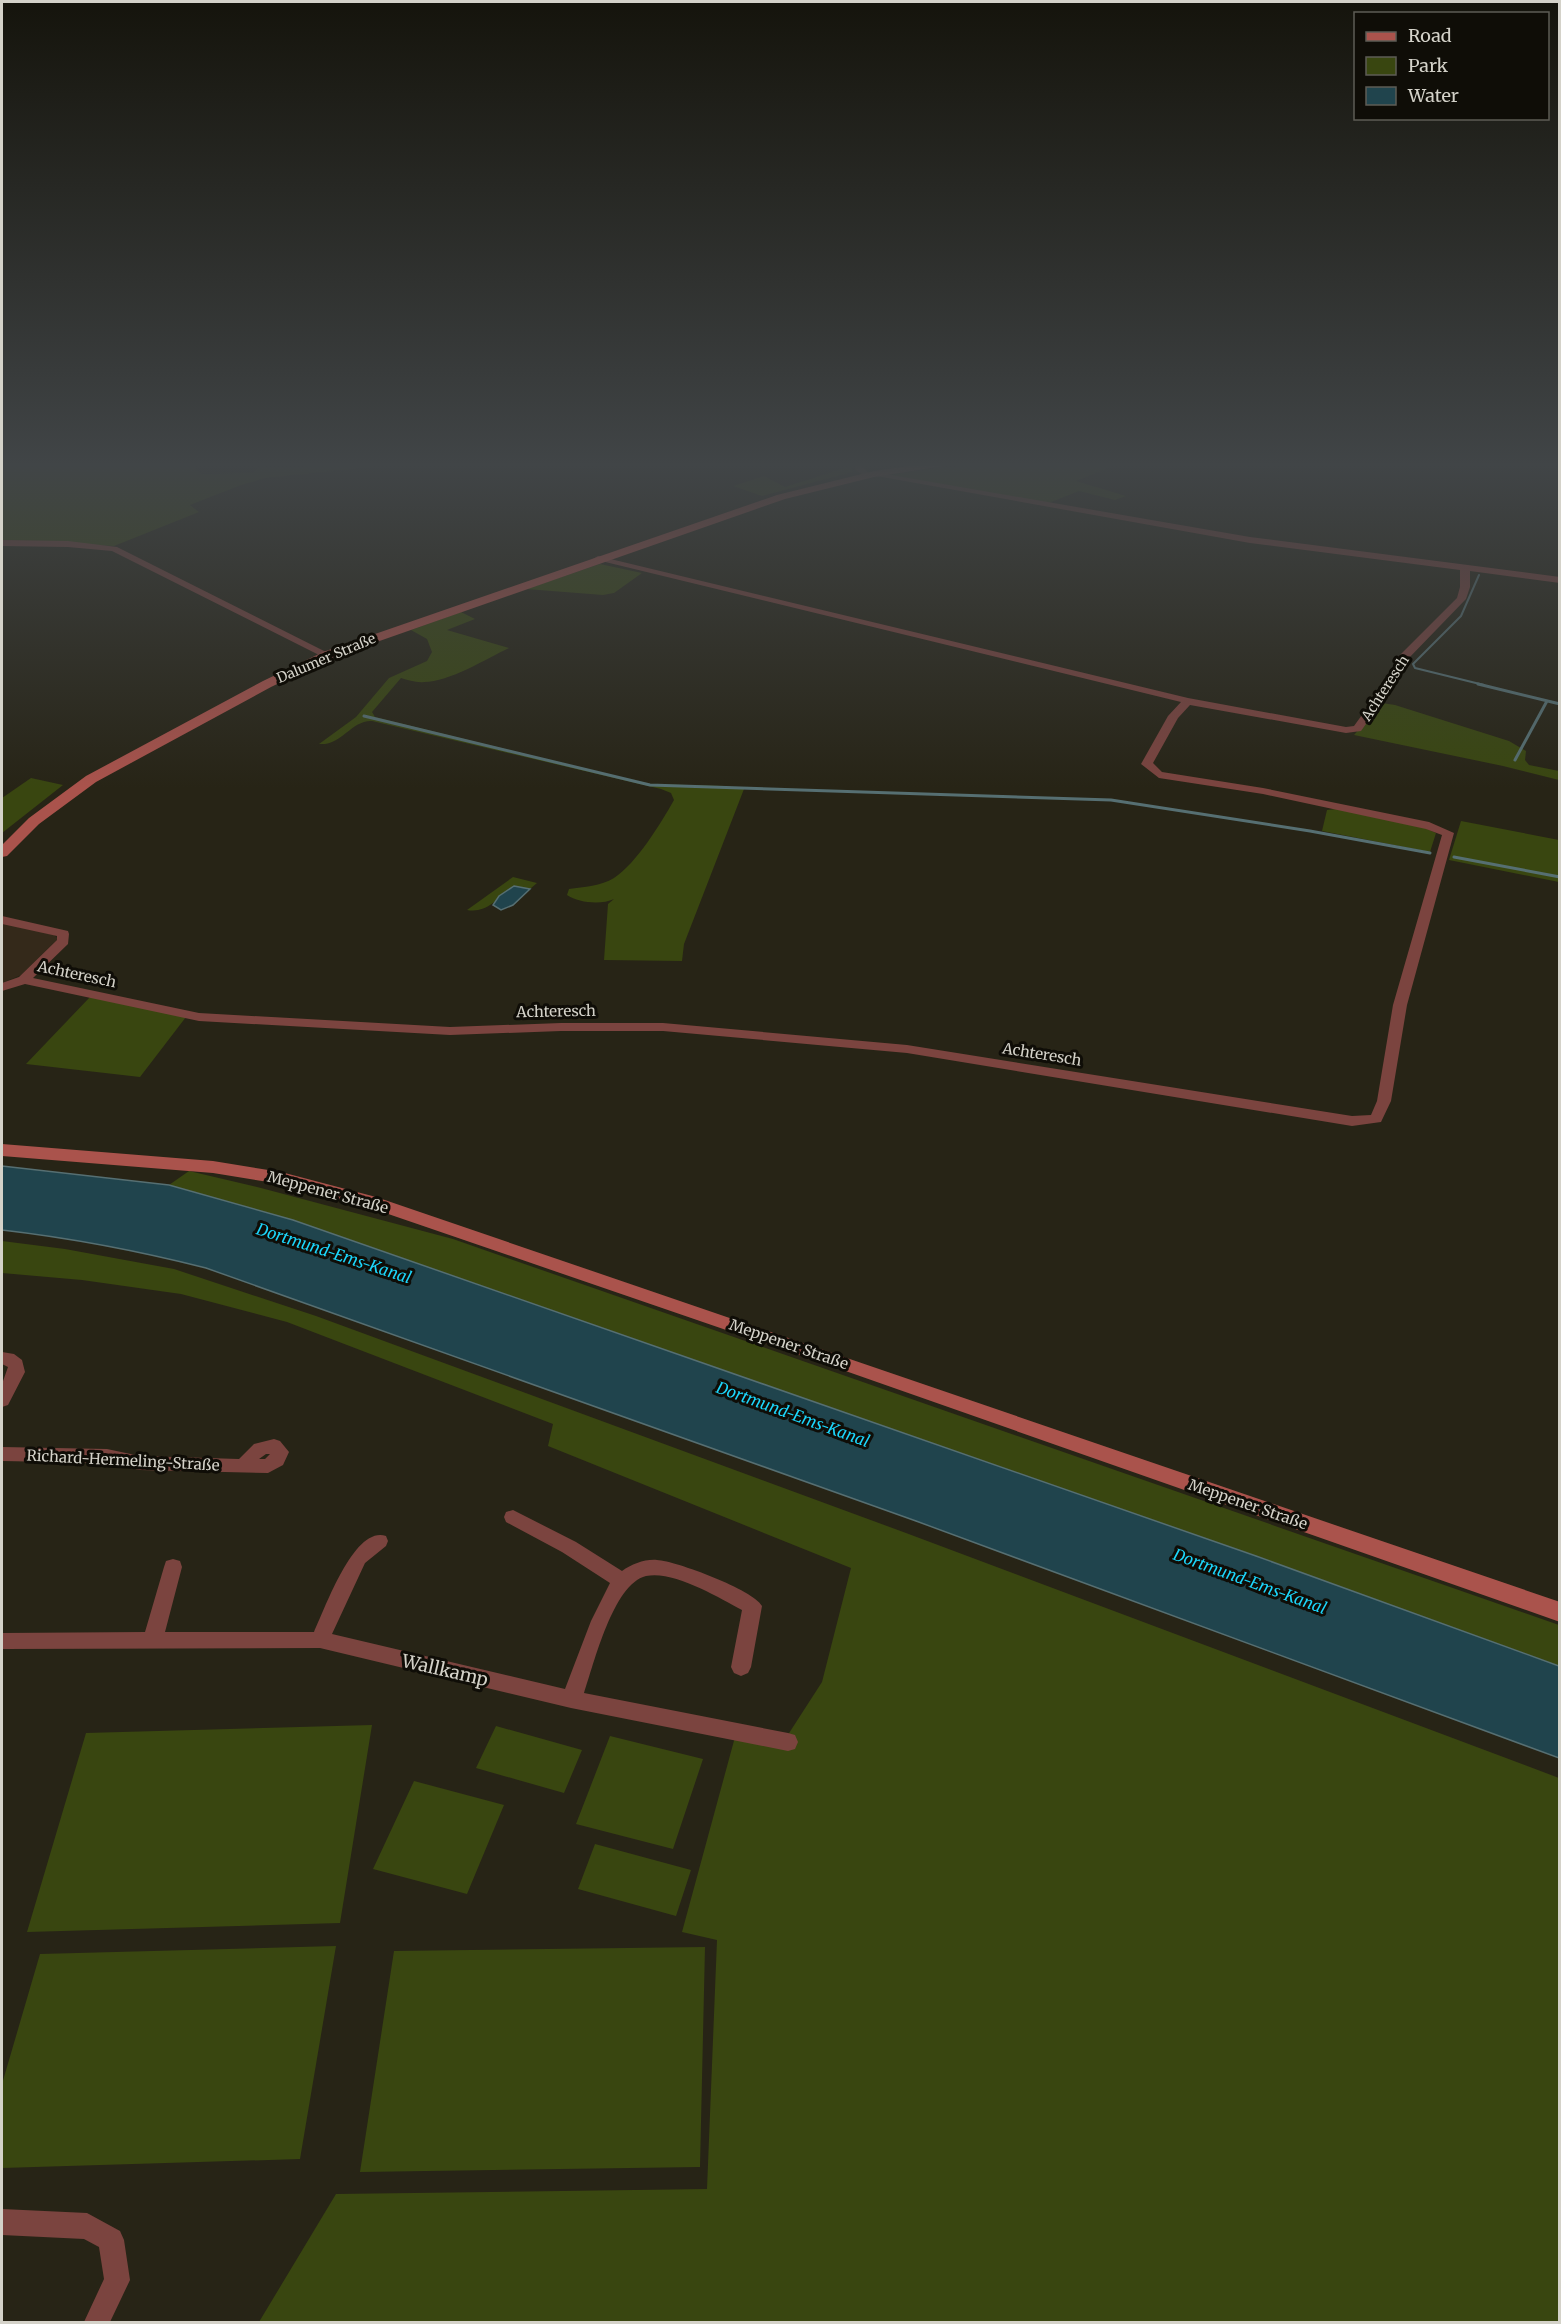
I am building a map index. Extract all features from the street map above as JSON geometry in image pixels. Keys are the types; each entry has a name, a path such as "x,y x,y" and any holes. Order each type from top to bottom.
{"main road":[{"name":"Dalumer Straße","path":"2,854 34,820 91,779 257,689 327,655 566,570"},
{"name":"Meppener Straße","path":"2,1150 190,1164 244,1171 295,1181 369,1201 1560,1612"}],"street":[{"path":"157,570 327,655"},
{"name":"Achteresch","path":"646,570 1188,701 1346,730 1357,729 1395,676 1402,659 1461,599 1466,587 1465,570"},
{"path":"1478,570 1560,580"},
{"name":"Achteresch","path":"24,980 199,1017 450,1031 561,1027 663,1027 908,1049 1352,1121 1376,1119 1384,1101 1400,1005 1448,833 1429,826 1263,791 1159,775 1147,764 1173,716 1188,701"},
{"path":"2,920 63,934 63,941 56,951 24,980 2,987"},
{"path":"2,1358 8,1358 16,1364 16,1372 2,1400"},
{"name":"Richard-Hermeling-Straße","path":"2,1454 107,1456 140,1463 245,1466"},
{"path":"513,1517 569,1547 622,1581"},
{"path":"320,1640 358,1558 379,1541"},
{"path":"152,1642 173,1568"},
{"path":"571,1699 609,1602 622,1581 639,1569 663,1568 714,1587 752,1606 741,1667"},
{"name":"Wallkamp","path":"2,1641 320,1640 571,1699 788,1742"},
{"path":"2,2222 87,2226 111,2240 117,2280 97,2322"}],"shaded area":[{"path":"2,923 54,935 58,939 21,975 2,983"}],"green space":[{"path":"581,570 630,570 642,573 614,593 603,595 526,589"},
{"path":"461,612 475,619 447,630 509,648 445,678 421,682 401,678 372,712 375,717 648,784 726,786 744,789 684,944 682,961 604,960 608,904 614,899 590,902 567,895 569,889 604,883 622,872 639,853 662,820 674,800 671,793 372,721 358,724 334,741 319,744 356,717 389,678 427,661 432,652 427,639 411,630"},
{"path":"1382,703 1395,705 1509,741 1526,751 1525,760 1529,765 1559,771 1559,780 1354,735"},
{"path":"31,778 63,785 2,833 2,798"},
{"path":"1336,809 1425,828 1436,833 1430,852 1322,831 1327,810"},
{"path":"1461,821 1559,840 1559,882 1449,860"},
{"path":"513,877 537,883 530,889 514,886 487,907 474,911 467,910"},
{"path":"90,997 186,1017 140,1077 26,1064"},
{"path":"189,1171 453,1239 1559,1625 1559,1666 1256,1556 293,1220 169,1185"},
{"path":"2,1241 65,1249 174,1269 316,1316 906,1533 1559,1778 1559,2322 259,2322 336,2194 707,2189 717,1940 682,1932 735,1737 782,1744 822,1682 851,1568 548,1446 553,1424 287,1322 181,1294 82,1280 2,1273"},
{"path":"372,1725 340,1923 27,1932 86,1733"},
{"path":"496,1726 582,1750 564,1793 476,1768"},
{"path":"610,1736 703,1759 673,1849 576,1824"},
{"path":"414,1781 504,1805 467,1894 373,1869"},
{"path":"595,1844 691,1870 676,1916 578,1889"},
{"path":"336,1946 300,2159 2,2168 2,2084 40,1954"},
{"path":"705,1947 700,2167 360,2172 394,1951"}],"water":[{"path":"514,886 530,889 513,905 501,910 493,905 499,896"},
{"name":"Dortmund-Ems-Kanal","path":"2,1166 169,1185 293,1220 1256,1556 1559,1666 1559,1758 916,1521 206,1268 105,1246 2,1230"}],"waterway":[{"path":"1479,575 1461,616 1413,664 1415,668 1484,685"},
{"path":"1478,684 1560,704"},
{"path":"1515,760 1547,701"},
{"path":"364,716 650,785 1111,800 1310,831 1430,853"},
{"path":"1454,857 1560,877"}]}
